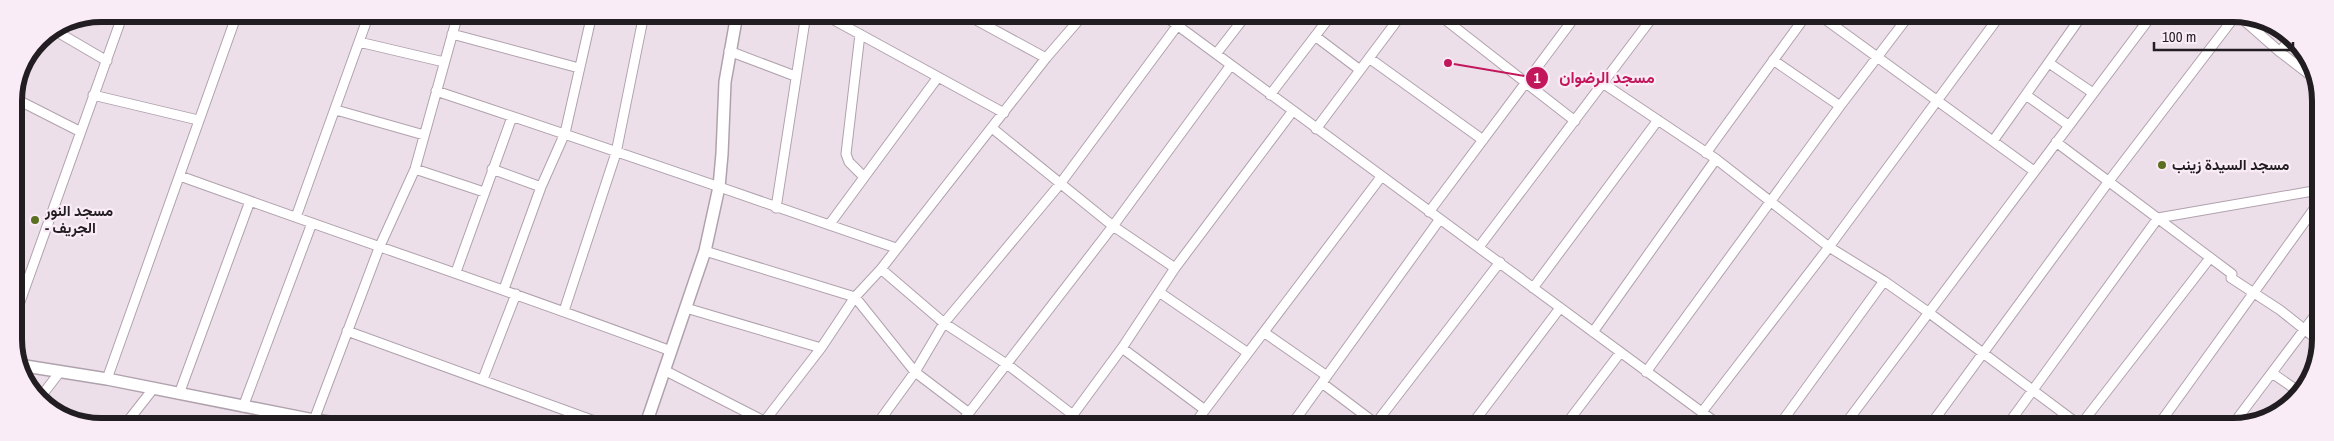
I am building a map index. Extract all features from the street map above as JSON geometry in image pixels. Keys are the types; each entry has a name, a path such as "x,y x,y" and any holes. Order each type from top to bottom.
{"street":[{"path":"23,293 79,131 121,23"},
{"path":"107,379 233,23"},
{"path":"296,217 366,23"},
{"path":"315,418 379,248 415,169 455,23"},
{"path":"504,289 541,188 564,133 590,23"},
{"path":"564,311 616,153 642,23"},
{"path":"648,418 705,251 718,187 722,154 725,82 735,23"},
{"path":"776,208 804,23"},
{"path":"840,23 1004,113"},
{"path":"982,23 1046,58"},
{"path":"767,418 821,348 855,297 881,269 1046,58 1076,23"},
{"path":"1173,23 1710,418"},
{"path":"1216,54 1240,23"},
{"path":"1270,95 1325,23"},
{"path":"1316,129 1395,23"},
{"path":"1449,23 1525,84 1575,121"},
{"path":"1429,212 1570,23"},
{"path":"1479,248 1648,23"},
{"path":"1706,153 1800,23"},
{"path":"1833,23 2034,171"},
{"path":"1646,372 1772,202 1840,106 1903,23"},
{"path":"1702,412 1829,247 1994,23"},
{"path":"1993,141 2077,23"},
{"path":"1936,418 2110,181 2230,23"},
{"path":"1850,418 2144,24"},
{"path":"2249,25 2305,71"},
{"path":"882,418 915,372 944,323 1060,184 1177,26"},
{"path":"61,34 107,60"},
{"path":"452,34 579,68"},
{"path":"860,34 846,154 849,162 864,178"},
{"path":"1315,36 1360,70"},
{"path":"359,42 444,62"},
{"path":"2280,52 2287,44"},
{"path":"729,51 795,76"},
{"path":"1369,58 1483,140"},
{"path":"1773,60 1840,106"},
{"path":"2049,63 2093,93"},
{"path":"966,418 1113,226 1231,65"},
{"path":"829,225 938,77"},
{"path":"1604,84 1716,160 1829,247 1884,281 1928,312 2069,418"},
{"path":"436,92 564,133 616,153 896,248"},
{"path":"2026,95 2068,125"},
{"path":"93,96 198,120"},
{"path":"23,103 79,131"},
{"path":"336,110 424,135"},
{"path":"1071,418 1122,348 1175,268 1292,112"},
{"path":"456,272 512,117"},
{"path":"1533,288 1658,120"},
{"path":"992,128 1113,226 1175,268"},
{"path":"2056,142 2232,274 2231,278 2312,336"},
{"path":"1593,332 1716,160"},
{"path":"415,169 484,192"},
{"path":"492,169 541,188"},
{"path":"180,176 379,248 504,289 671,351"},
{"path":"1199,418 1265,333 1381,177"},
{"path":"2013,418 2158,218 2312,191"},
{"path":"179,394 250,201"},
{"path":"2163,418 2312,212"},
{"path":"1297,418 1440,219"},
{"path":"243,407 312,223"},
{"path":"705,251 855,297 915,372 970,413"},
{"path":"2088,418 2210,258"},
{"path":"1381,418 1500,262"},
{"path":"881,269 944,323 1008,364 1073,415"},
{"path":"1785,418 1884,281"},
{"path":"1159,292 1248,353"},
{"path":"483,379 516,294"},
{"path":"686,308 821,348"},
{"path":"1477,418 1560,308"},
{"path":"2238,418 2312,320"},
{"path":"347,331 587,418"},
{"path":"1265,333 1369,418"},
{"path":"1122,348 1205,410"},
{"path":"1571,418 1620,353"},
{"path":"28,367 107,379 304,418"},
{"path":"664,370 751,418"},
{"path":"43,392 59,373"},
{"path":"2272,373 2294,389"},
{"path":"130,418 153,389"},
{"path":"274,418 278,413"}],"place":[{"name":"مسجد الرضوان","path":"1448,63"},
{"name":"مسجد السيدة زينب","path":"2162,165"},
{"name":"مسجد النور - الجريف","path":"35,220"}]}
